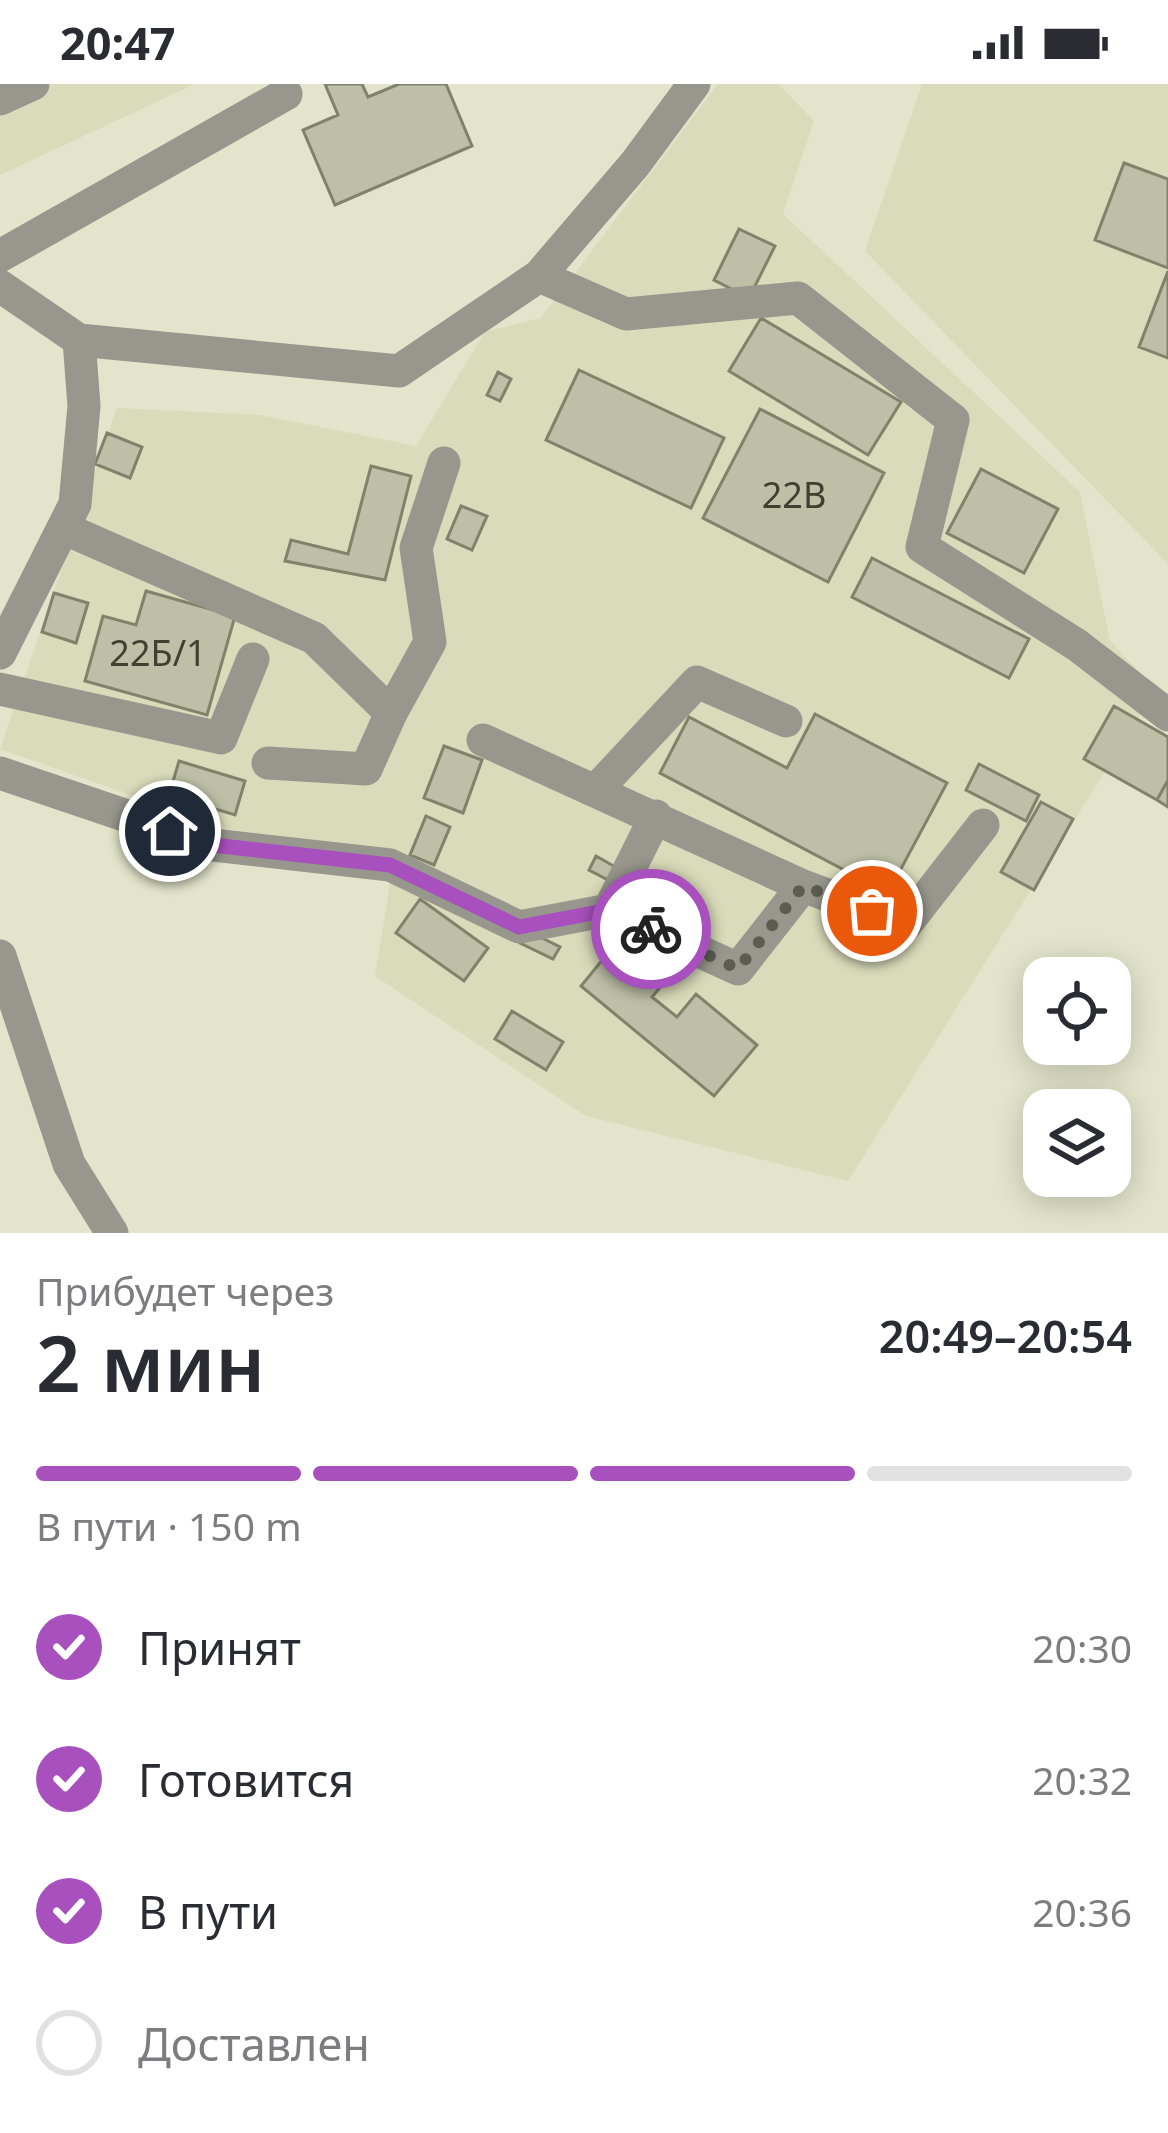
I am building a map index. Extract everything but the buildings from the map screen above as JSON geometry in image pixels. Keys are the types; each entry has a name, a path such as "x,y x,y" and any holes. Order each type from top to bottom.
{"street":[{"path":"0,99 33,84"},
{"path":"0,286 79,340 399,371 539,276 635,164 694,84"},
{"path":"0,256 286,94"},
{"path":"539,276 626,314 798,298 953,420 922,547 1077,646 1168,716"},
{"path":"0,653 75,504 84,406 79,340"},
{"path":"268,763 366,769 430,642 416,548 444,464"},
{"path":"63,528 314,638 391,712"},
{"path":"0,688 221,739 253,659"},
{"path":"598,788 698,682 786,721"},
{"path":"483,740 598,788 803,886 906,923 983,825"},
{"path":"0,773 213,845 390,865 519,927 609,910 738,969 803,886"},
{"path":"609,910 656,816"},
{"path":"0,956 69,1164 112,1233"}],"shaded area":[{"path":"0,84 195,84 0,175"},
{"path":"718,84 778,84 814,121 783,214 1080,492 1110,641 1156,690 848,1181 586,1116 375,976 395,853 227,829 0,749 117,408 260,415 416,446 485,332 541,318"},
{"path":"922,84 1168,84 1168,564 865,251"}],"way so far":[{"path":"651,929 738,969 803,886 872,911"}],"route":[{"path":"170,831 213,845 390,865 519,927 609,910 651,929"}]}
